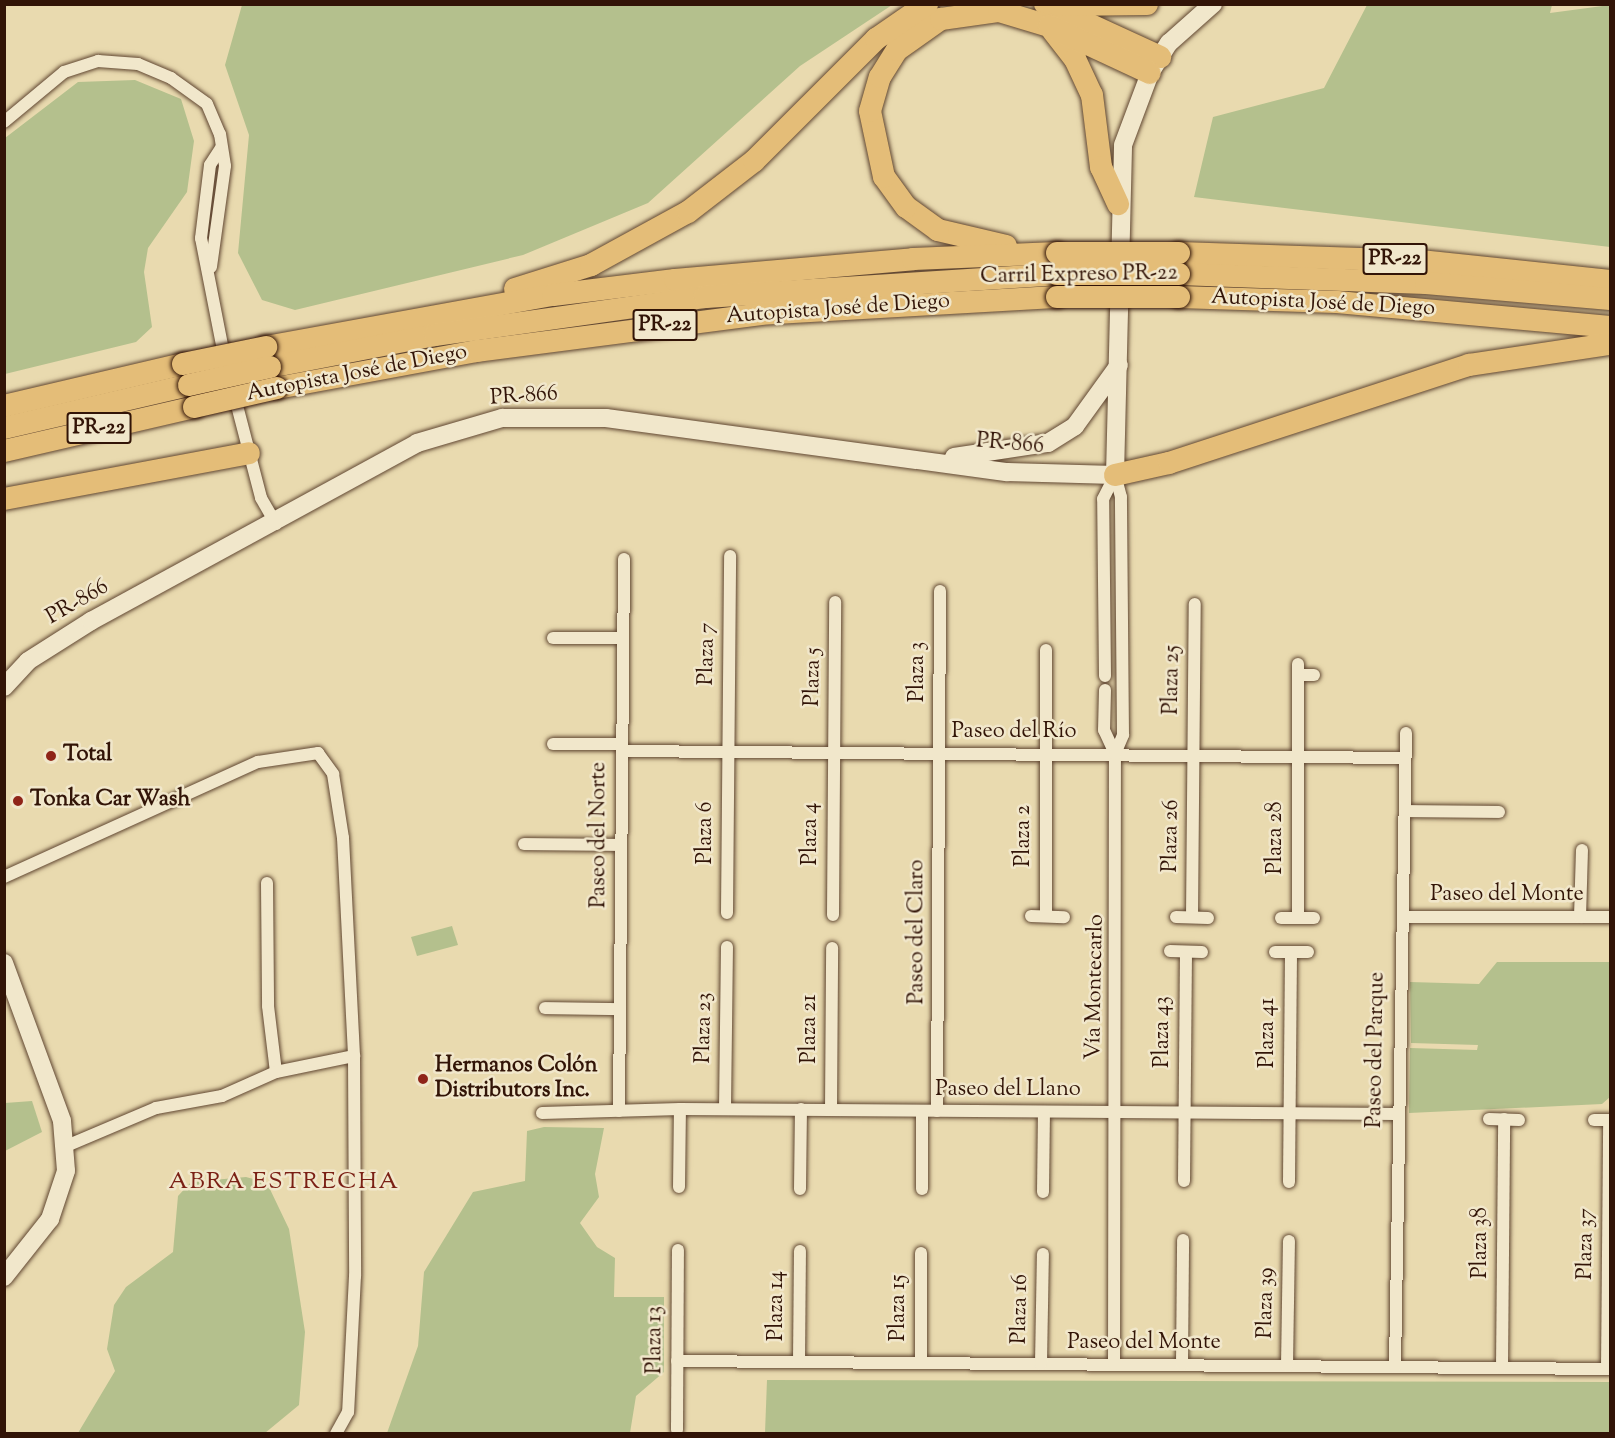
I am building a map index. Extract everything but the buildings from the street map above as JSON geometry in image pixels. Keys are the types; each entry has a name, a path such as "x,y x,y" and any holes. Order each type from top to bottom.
{"highway":[{"path":"461,310 491,295 591,265 688,212 754,160 876,39 927,4"},
{"path":"1051,260 956,237 920,219 884,177 870,111 880,77 897,50 941,19 988,10 1049,12 1147,4"},
{"path":"1049,12 1155,65"},
{"path":"1049,12 1088,85 1098,119 1101,167 1118,204"},
{"name":"Autopista José de Diego","path":"4,451 194,407 271,367 461,310 796,267 1051,260 1179,264 1420,261 1611,281"},
{"name":"Carril Expreso PR-22","path":"271,367 435,335 705,297 1051,260"},
{"name":"Carril Expreso PR-22","path":"1179,264 1611,299"},
{"name":"Carril Expreso PR-22","path":"1518,293 1611,308"},
{"name":"Autopista José de Diego","path":"4,406 186,374 477,351 748,315 1057,297 1179,297 1337,302 1611,327"},
{"path":"1115,475 1169,463 1426,377 1539,351 1611,344"},
{"path":"4,428 186,374"},
{"path":"4,499 249,453"}],"street":[{"path":"1105,676 1103,500 1115,475 1119,365 1118,204 1123,145 1155,65 1213,4"},
{"path":"4,122 64,72 119,61 171,78 207,104 225,166 211,267 217,327 261,498 276,524"},
{"path":"927,460 1048,443 1075,426 1119,365"},
{"name":"PR-866","path":"4,687 28,661 91,621 276,524 417,443 502,418 606,418 1007,472 1115,475"},
{"name":"Vía Montecarlo","path":"1114,1364 1116,754 1123,735 1122,535 1115,475"},
{"name":"Plaza 7","path":"728,752 730,555"},
{"name":"Paseo del Norte","path":"619,1111 624,559"},
{"name":"Plaza 3","path":"940,591 940,754"},
{"name":"Plaza 5","path":"834,753 835,602"},
{"name":"Plaza 25","path":"1194,756 1195,604"},
{"path":"553,638 623,638"},
{"name":"Plaza 2","path":"1046,650 1046,916"},
{"name":"Plaza 28","path":"1298,918 1298,670 1314,675"},
{"name":"Vía Montecarlo","path":"1105,690 1104,730 1116,754"},
{"name":"Paseo del Parque","path":"1395,1367 1397,1114 1406,733"},
{"name":"Paseo del Río","path":"553,744 728,752 1406,758"},
{"name":"Plaza 6","path":"727,913 728,752"},
{"path":"4,877 258,762 318,753 333,774 343,838 354,1056 355,1276 348,1412 336,1434"},
{"name":"Plaza 4","path":"833,915 834,753"},
{"name":"Paseo del Claro","path":"938,1111 940,754"},
{"name":"Plaza 26","path":"1192,917 1194,756"},
{"path":"1405,811 1499,812"},
{"path":"524,844 621,845"},
{"path":"1580,917 1582,850"},
{"path":"267,883 268,1006 276,1072"},
{"path":"1031,916 1064,916"},
{"path":"1176,917 1208,918"},
{"name":"Paseo del Monte","path":"1403,917 1611,917"},
{"path":"1281,918 1314,918"},
{"name":"Plaza 23","path":"725,1109 727,947"},
{"name":"Plaza 21","path":"831,1110 832,948"},
{"path":"1170,951 1202,952"},
{"name":"Plaza 43","path":"1184,1181 1186,951"},
{"path":"1275,952 1308,952"},
{"name":"Plaza 41","path":"1289,1182 1291,952"},
{"path":"4,963 62,1121 64,1147 60,1198 4,1277"},
{"path":"545,1008 620,1009"},
{"path":"64,1147 156,1108 222,1096 276,1072 354,1056"},
{"path":"679,1187 680,1109"},
{"name":"Paseo del Llano","path":"543,1113 680,1109 801,1109 1397,1114"},
{"path":"800,1189 801,1109"},
{"path":"922,1111 922,1189"},
{"path":"1043,1192 1044,1112"},
{"path":"1489,1119 1519,1120"},
{"name":"Plaza 38","path":"1502,1368 1504,1119"},
{"path":"1594,1120 1610,1120"},
{"name":"Plaza 37","path":"1609,1369 1610,1120"},
{"path":"1182,1365 1183,1240"},
{"name":"Plaza 39","path":"1287,1366 1289,1241"},
{"name":"Plaza 13","path":"677,1430 678,1250"},
{"name":"Plaza 14","path":"799,1362 800,1251"},
{"name":"Plaza 15","path":"921,1252 921,1363"},
{"name":"Plaza 16","path":"1041,1364 1043,1254"},
{"name":"Paseo del Monte","path":"677,1360 1609,1369"}],"green space":[{"path":"242,4 892,5 800,66 648,203 523,255 295,310 262,300 238,253 249,135 225,65"},
{"path":"1367,5 1552,5 1550,13 1610,5 1610,247 1194,197 1213,117 1324,88"},
{"path":"135,80 181,99 194,141 187,192 148,248 144,272 152,327 136,342 5,374 5,138 78,82"},
{"path":"452,926 458,945 417,956 411,937"},
{"path":"1497,962 1610,962 1610,1097 1602,1104 1409,1113 1410,1048 1477,1050 1478,1045 1411,1043 1410,982 1479,984"},
{"path":"32,1101 42,1132 5,1151 5,1103"},
{"path":"544,1127 604,1128 595,1174 599,1197 580,1223 597,1247 615,1258 614,1297 664,1297 664,1372 636,1396 630,1433 387,1433 418,1346 424,1272 473,1192 525,1181 527,1131"},
{"path":"246,1177 267,1183 289,1229 305,1332 299,1405 265,1433 78,1433 115,1371 107,1349 114,1305 126,1287 173,1252 178,1196 191,1182"},
{"path":"767,1380 1610,1382 1610,1433 765,1433"}],"place":[{"name":"Total","path":"51,756"},
{"name":"Tonka Car Wash","path":"18,801"},
{"name":"Hermanos Colón Distributors Inc.","path":"423,1079"}],"district":[{"name":"ABRA ESTRECHA","path":"284,1183"}]}
